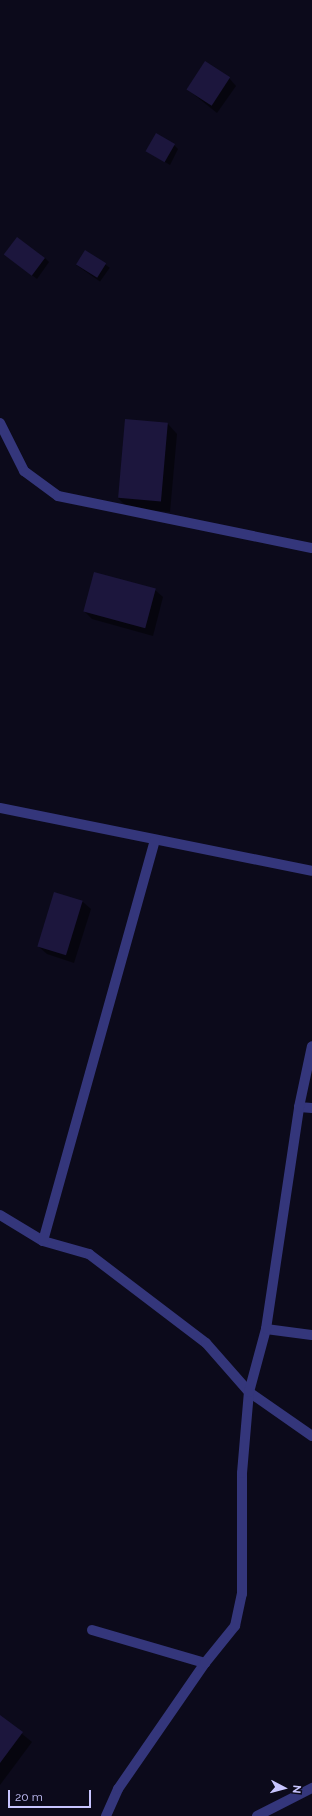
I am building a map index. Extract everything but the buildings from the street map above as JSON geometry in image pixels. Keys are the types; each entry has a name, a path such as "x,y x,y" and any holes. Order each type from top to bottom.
{"street":[{"path":"0,424 24,471 58,496 312,548"},
{"path":"0,808 312,871"},
{"path":"43,1241 156,840"},
{"path":"106,1816 118,1789 205,1663 235,1626 242,1594 242,1472 249,1392 266,1329 299,1107 312,1046"},
{"path":"299,1107 312,1108"},
{"path":"0,1215 43,1241 89,1254 206,1343 249,1392 312,1436"},
{"path":"266,1329 312,1334"},
{"path":"92,1630 205,1663"},
{"path":"257,1816 312,1788"}]}
